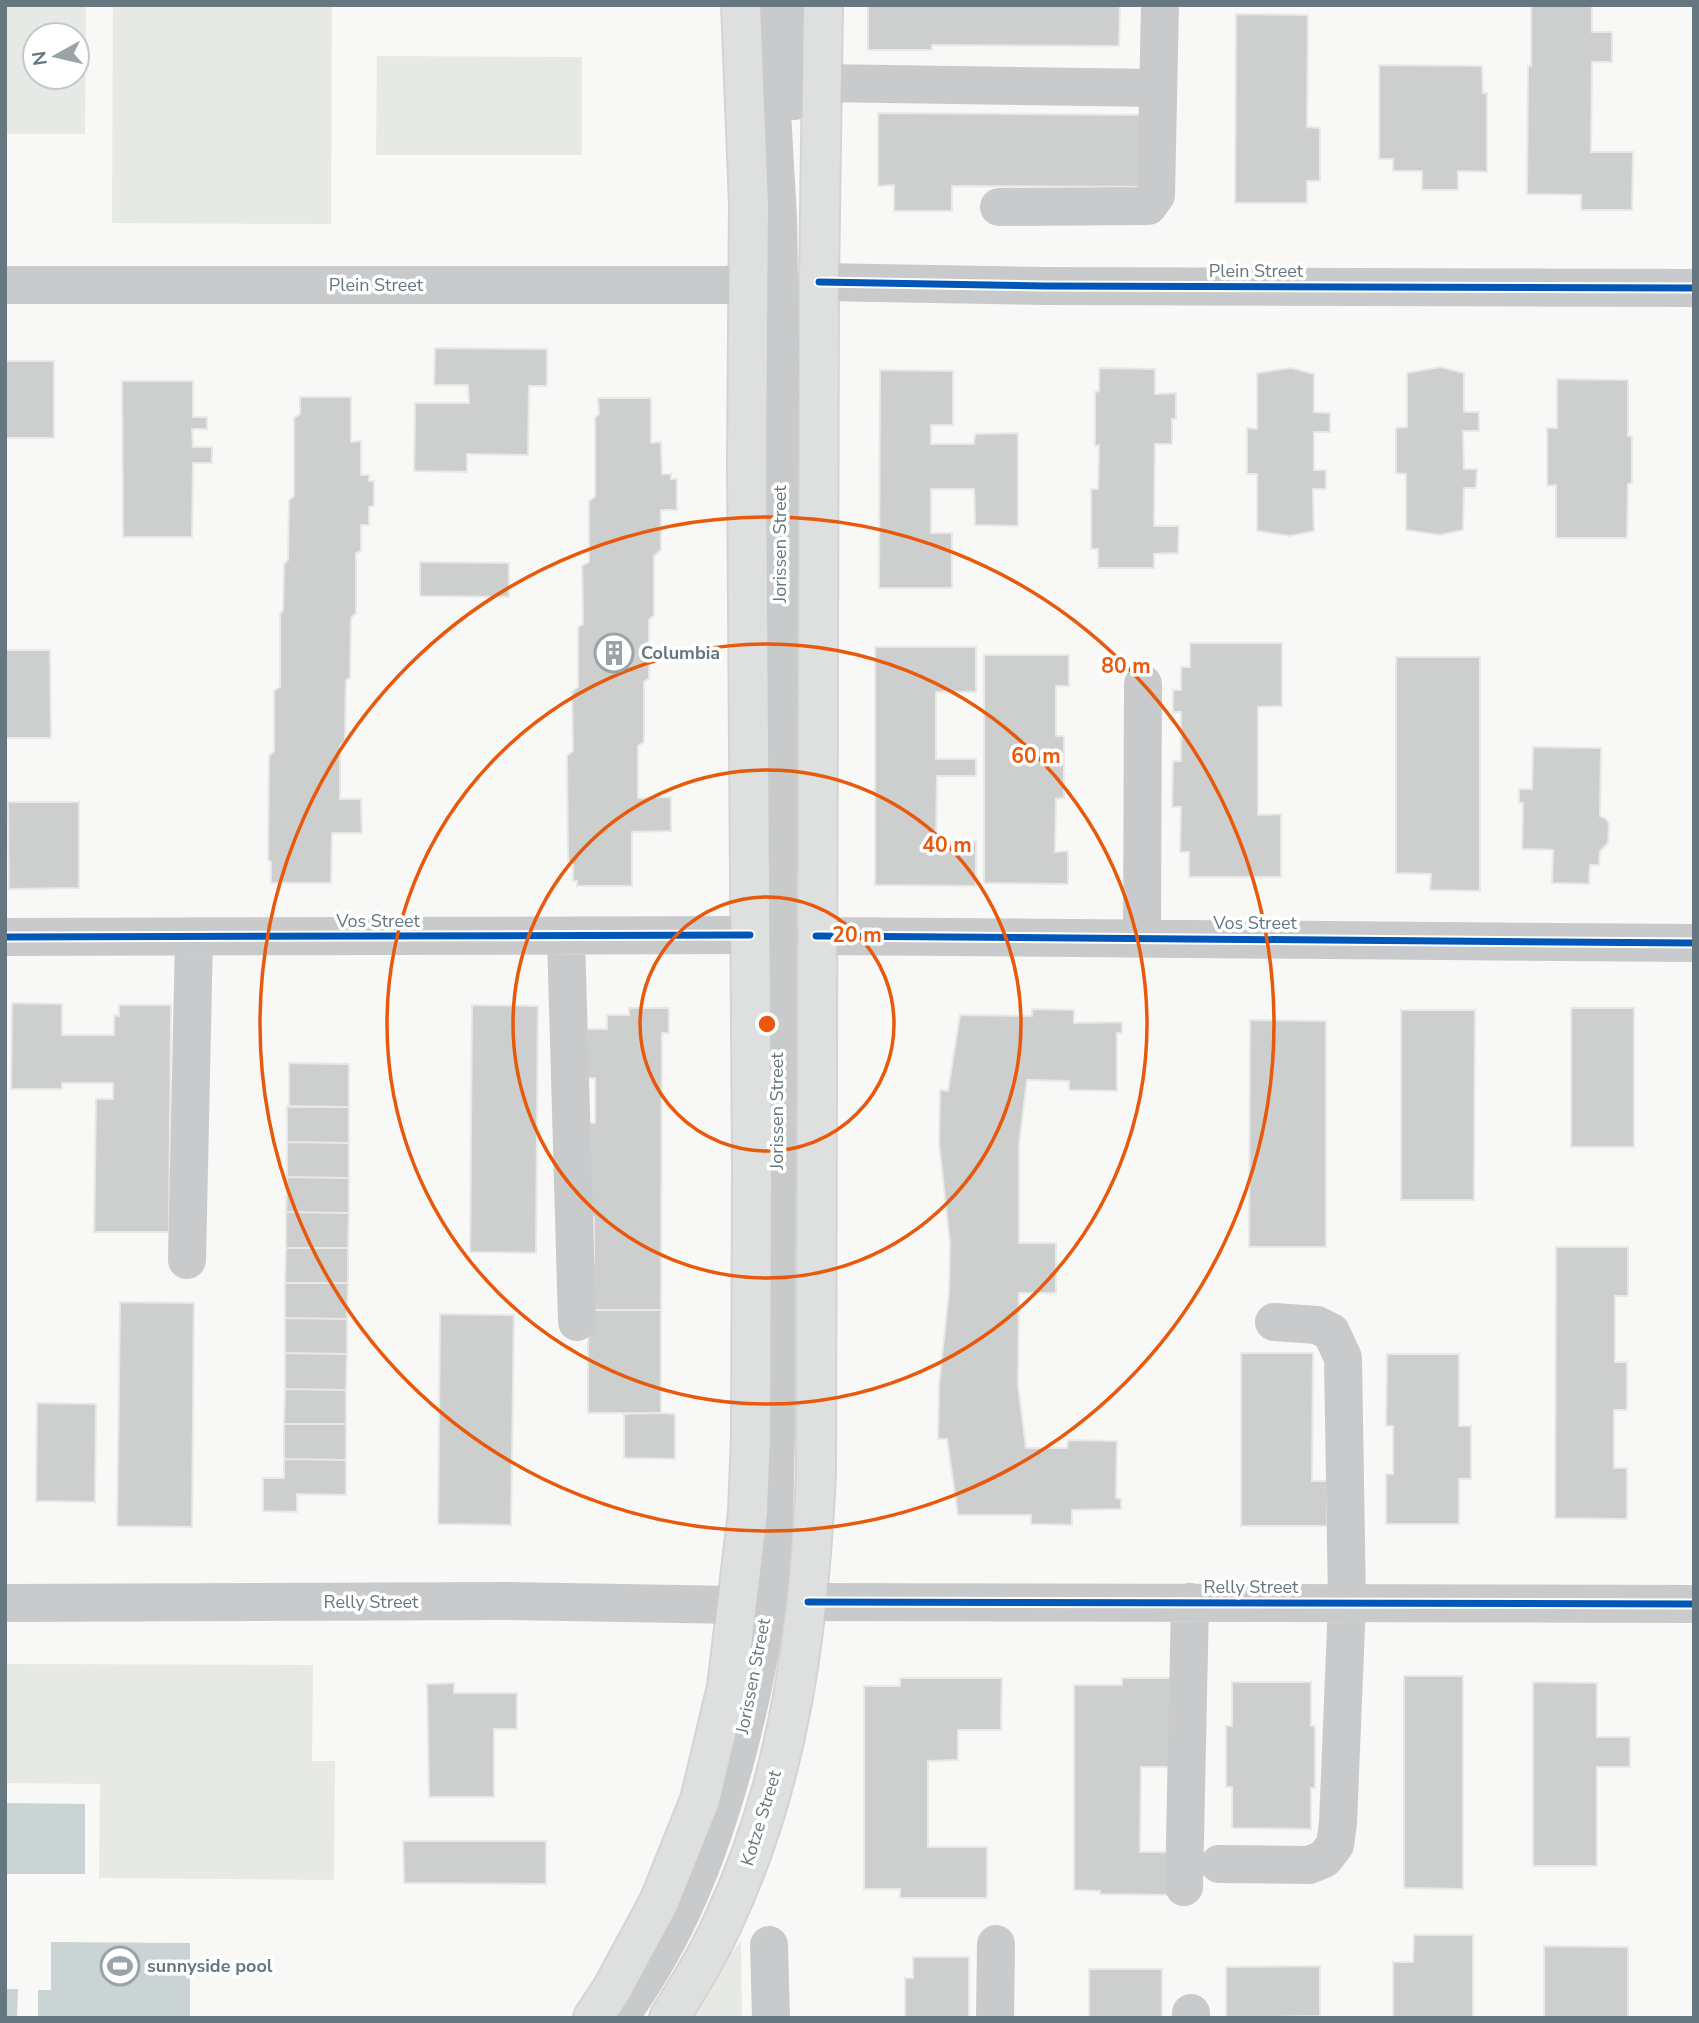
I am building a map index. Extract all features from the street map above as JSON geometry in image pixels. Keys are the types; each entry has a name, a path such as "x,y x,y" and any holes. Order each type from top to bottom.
{"main road":[{"name":"Jorissen Street","path":"738,1605 748,1512 751,1435 748,151 741,5"},
{"path":"808,1602 816,1460 819,282 824,5"},
{"name":"Kotze Street","path":"669,2018 699,1969 724,1920 766,1814 792,1707 808,1602"},
{"path":"593,2018 612,1989 659,1902 700,1800 727,1687 738,1605"}],"street":[{"name":"Jorissen Street","path":"619,2018 651,1970 685,1908 709,1849 749,1708 768,1592 776,1432 780,333 778,218 766,5"},
{"name":"Jorissen Street","path":"634,2018 686,1930 722,1845 764,1715 783,1563 788,1431 790,326 796,5"},
{"path":"999,207 1148,206 1156,195 1160,5"},
{"path":"822,83 1158,88"},
{"name":"Plein Street","path":"819,282 1045,286 1694,288"},
{"name":"Plein Street","path":"5,285 747,285"},
{"path":"1142,938 1143,684"},
{"name":"Vos Street","path":"5,937 750,935"},
{"name":"Vos Street","path":"816,936 1694,943"},
{"path":"187,1260 194,937"},
{"path":"566,937 577,1322"},
{"path":"1219,1864 1309,1865 1324,1858 1335,1845 1338,1823 1347,1603 1343,1357 1331,1332 1317,1325 1274,1322"},
{"name":"Relly Street","path":"5,1603 505,1601 738,1605"},
{"name":"Relly Street","path":"808,1602 1694,1604"},
{"path":"1184,1887 1190,1602"},
{"path":"995,2018 996,1944"},
{"path":"769,1945 771,2018"}],"shaded area":[{"path":"5,5 86,5 86,21 21,21 21,91 85,91 85,134 5,134"},
{"path":"113,5 332,5 331,224 112,223"},
{"path":"377,56 582,57 582,155 376,155"},
{"path":"5,1664 313,1665 312,1761 335,1761 334,1880 99,1878 100,1784 5,1783"},
{"path":"5,1803 85,1804 85,1874 5,1874"},
{"path":"741,1941 742,2018 680,2018"},
{"name":"sunnyside pool","path":"51,1942 190,1943 190,2018 38,2018 38,1990 51,1990"},
{"path":"5,1989 18,1989 17,2018 5,2018"}],"building":[{"path":"868,5 1120,5 1119,46 932,45 932,50 868,50"},
{"path":"1531,5 1592,5 1592,32 1612,32 1612,62 1592,62 1591,152 1633,152 1632,210 1581,210 1581,195 1527,194"},
{"path":"1236,14 1308,15 1307,127 1320,128 1320,181 1307,181 1307,203 1235,203"},
{"path":"1379,65 1482,66 1483,93 1487,93 1487,172 1458,171 1458,190 1422,190 1422,171 1393,171 1393,159 1379,159"},
{"path":"878,113 1150,115 1150,187 952,186 952,211 894,211 894,185 878,186"},
{"path":"435,348 547,349 547,386 529,386 528,455 467,454 467,472 414,471 415,403 469,403 468,385 434,385"},
{"path":"5,361 54,361 54,438 5,438"},
{"path":"1440,367 1464,373 1464,412 1479,412 1479,431 1463,431 1464,469 1477,469 1476,488 1464,488 1463,530 1440,535 1406,530 1406,474 1396,473 1396,428 1407,427 1407,373"},
{"path":"1099,368 1155,369 1155,394 1176,393 1172,444 1155,444 1154,526 1179,526 1178,553 1154,554 1154,568 1098,568 1098,549 1091,549 1091,489 1098,489 1099,445 1095,446 1095,392 1099,391"},
{"path":"1291,368 1314,374 1314,412 1330,413 1330,432 1314,432 1314,470 1326,470 1326,489 1313,489 1314,531 1290,536 1257,531 1257,474 1247,474 1247,428 1257,429 1257,373"},
{"path":"880,370 953,371 953,425 931,425 931,444 974,444 975,434 1018,433 1018,526 975,525 974,489 931,489 931,533 952,533 952,588 879,588"},
{"path":"1557,379 1628,380 1628,436 1632,436 1632,483 1628,484 1627,538 1556,538 1556,485 1547,486 1547,428 1557,428"},
{"path":"122,381 193,381 193,417 207,417 207,429 192,429 193,447 212,447 212,463 193,463 192,537 123,537"},
{"path":"300,397 351,397 351,442 361,441 361,475 369,475 369,481 374,481 374,506 369,507 369,525 361,525 361,551 356,553 356,613 351,618 345,741 340,746 340,799 361,799 362,833 332,833 331,883 271,883 271,862 268,860 269,756 274,751 274,691 280,687 280,614 283,610 284,564 288,560 289,500 294,496 294,418 300,414"},
{"name":"Columbia","path":"598,398 651,398 651,443 661,442 662,474 671,474 671,479 677,479 677,510 661,510 661,550 654,556 654,615 649,620 649,678 644,682 644,742 638,746 638,798 671,797 671,831 632,832 632,886 577,886 577,881 573,881 573,864 568,860 567,756 573,751 572,692 578,687 578,627 583,624 582,566 589,562 589,501 595,497 595,418 599,414"},
{"path":"420,562 509,563 509,597 420,596"},
{"path":"1190,643 1282,643 1282,706 1258,707 1258,815 1281,814 1281,877 1189,877 1189,852 1180,852 1181,807 1172,807 1173,761 1181,761 1181,712 1173,712 1173,690 1181,690 1181,667 1190,667"},
{"path":"875,647 976,647 976,692 936,692 936,759 976,759 976,776 937,776 936,841 976,841 976,886 875,885"},
{"path":"5,650 50,650 51,738 5,738"},
{"path":"984,655 1069,655 1069,686 1056,686 1056,736 1064,736 1064,798 1056,799 1055,852 1068,851 1068,884 984,883"},
{"path":"1396,657 1480,657 1480,891 1430,890 1431,874 1396,873"},
{"path":"1533,747 1601,748 1600,816 1609,823 1608,843 1600,851 1599,865 1590,865 1589,884 1552,883 1553,850 1522,849 1523,803 1519,803 1519,789 1532,789"},
{"path":"8,802 79,802 79,888 9,889"},
{"path":"12,1003 62,1004 62,1035 114,1035 114,1015 119,1016 119,1005 171,1005 169,1232 94,1232 96,1099 113,1099 113,1083 62,1083 62,1089 11,1089"},
{"path":"472,1005 538,1006 536,1253 470,1252"},
{"path":"629,1008 669,1008 669,1033 662,1033 661,1310 588,1310 594,1261 594,1217 587,1216 587,1123 595,1123 595,1078 587,1078 587,1029 607,1029 607,1015 629,1015"},
{"path":"1571,1008 1634,1008 1634,1147 1571,1147"},
{"path":"1032,1009 1074,1010 1074,1023 1122,1022 1122,1033 1117,1033 1117,1091 1069,1090 1069,1081 1027,1080 1019,1144 1019,1243 1056,1243 1056,1293 1019,1293 1018,1385 1026,1448 1067,1448 1068,1440 1117,1441 1116,1498 1121,1499 1121,1509 1072,1510 1072,1525 1031,1524 1031,1515 958,1515 947,1439 938,1439 939,1385 949,1292 950,1243 939,1143 940,1090 948,1091 960,1015 1032,1016"},
{"path":"1401,1010 1475,1010 1474,1200 1401,1200"},
{"path":"1250,1020 1326,1021 1326,1247 1249,1247"},
{"path":"289,1063 349,1064 349,1107 289,1107"},
{"path":"287,1106 349,1107 349,1143 287,1142"},
{"path":"287,1142 349,1143 349,1178 287,1177"},
{"path":"287,1177 349,1178 349,1213 286,1212"},
{"path":"286,1212 349,1213 348,1248 286,1248"},
{"path":"1556,1247 1628,1247 1628,1296 1615,1296 1615,1362 1627,1362 1627,1410 1614,1410 1614,1468 1627,1468 1627,1519 1555,1518"},
{"path":"286,1248 348,1248 348,1283 285,1283"},
{"path":"285,1283 348,1283 347,1319 285,1318"},
{"path":"120,1302 194,1303 192,1527 117,1526"},
{"path":"588,1310 661,1310 661,1413 588,1413"},
{"path":"440,1314 514,1315 511,1525 438,1524"},
{"path":"285,1318 347,1319 347,1354 285,1353"},
{"path":"285,1353 347,1354 346,1390 285,1389"},
{"path":"1241,1353 1313,1353 1312,1481 1327,1481 1327,1526 1241,1526"},
{"path":"1387,1354 1459,1354 1459,1426 1471,1426 1471,1479 1459,1479 1459,1524 1386,1524 1386,1474 1393,1474 1393,1426 1386,1426"},
{"path":"285,1389 346,1390 346,1424 284,1424"},
{"path":"37,1403 96,1404 95,1502 36,1501"},
{"path":"624,1414 675,1414 675,1459 624,1458"},
{"path":"284,1424 346,1424 346,1460 284,1459"},
{"path":"284,1459 346,1460 346,1495 297,1494 297,1512 263,1511 263,1478 284,1478"},
{"path":"1404,1676 1463,1676 1463,1889 1404,1888"},
{"path":"900,1678 1002,1678 1001,1730 958,1730 958,1760 928,1761 928,1847 987,1847 987,1898 900,1898 900,1889 864,1889 864,1686 900,1686"},
{"path":"1122,1678 1173,1678 1172,1767 1141,1767 1140,1852 1168,1852 1168,1895 1100,1894 1100,1891 1074,1890 1074,1685 1122,1685"},
{"path":"1232,1682 1311,1682 1311,1726 1315,1726 1315,1788 1311,1788 1311,1829 1232,1828 1232,1787 1226,1787 1226,1726 1232,1726"},
{"path":"1533,1682 1597,1683 1597,1737 1630,1737 1630,1767 1597,1767 1597,1866 1533,1866"},
{"path":"454,1683 454,1693 517,1693 517,1729 494,1729 494,1797 429,1797 427,1684"},
{"path":"403,1841 546,1841 546,1884 404,1883"},
{"path":"1414,1935 1473,1935 1473,2018 1393,2018 1393,1962 1413,1962"},
{"path":"1544,1946 1628,1947 1628,2018 1544,2018"},
{"path":"913,1957 969,1957 969,2018 905,2018 905,1978 913,1978"},
{"path":"1320,1966 1320,2016 1226,2018 1226,1967"},
{"path":"1089,1969 1162,1969 1162,2018 1089,2018"}],"cycle path":[{"path":"819,282 1045,286 1694,288"},
{"path":"5,937 750,935"},
{"path":"816,936 1694,943"},
{"path":"808,1602 1694,1604"}],"place":[{"name":"Columbia","path":"614,653"},
{"name":"sunnyside pool","path":"120,1966"}]}
